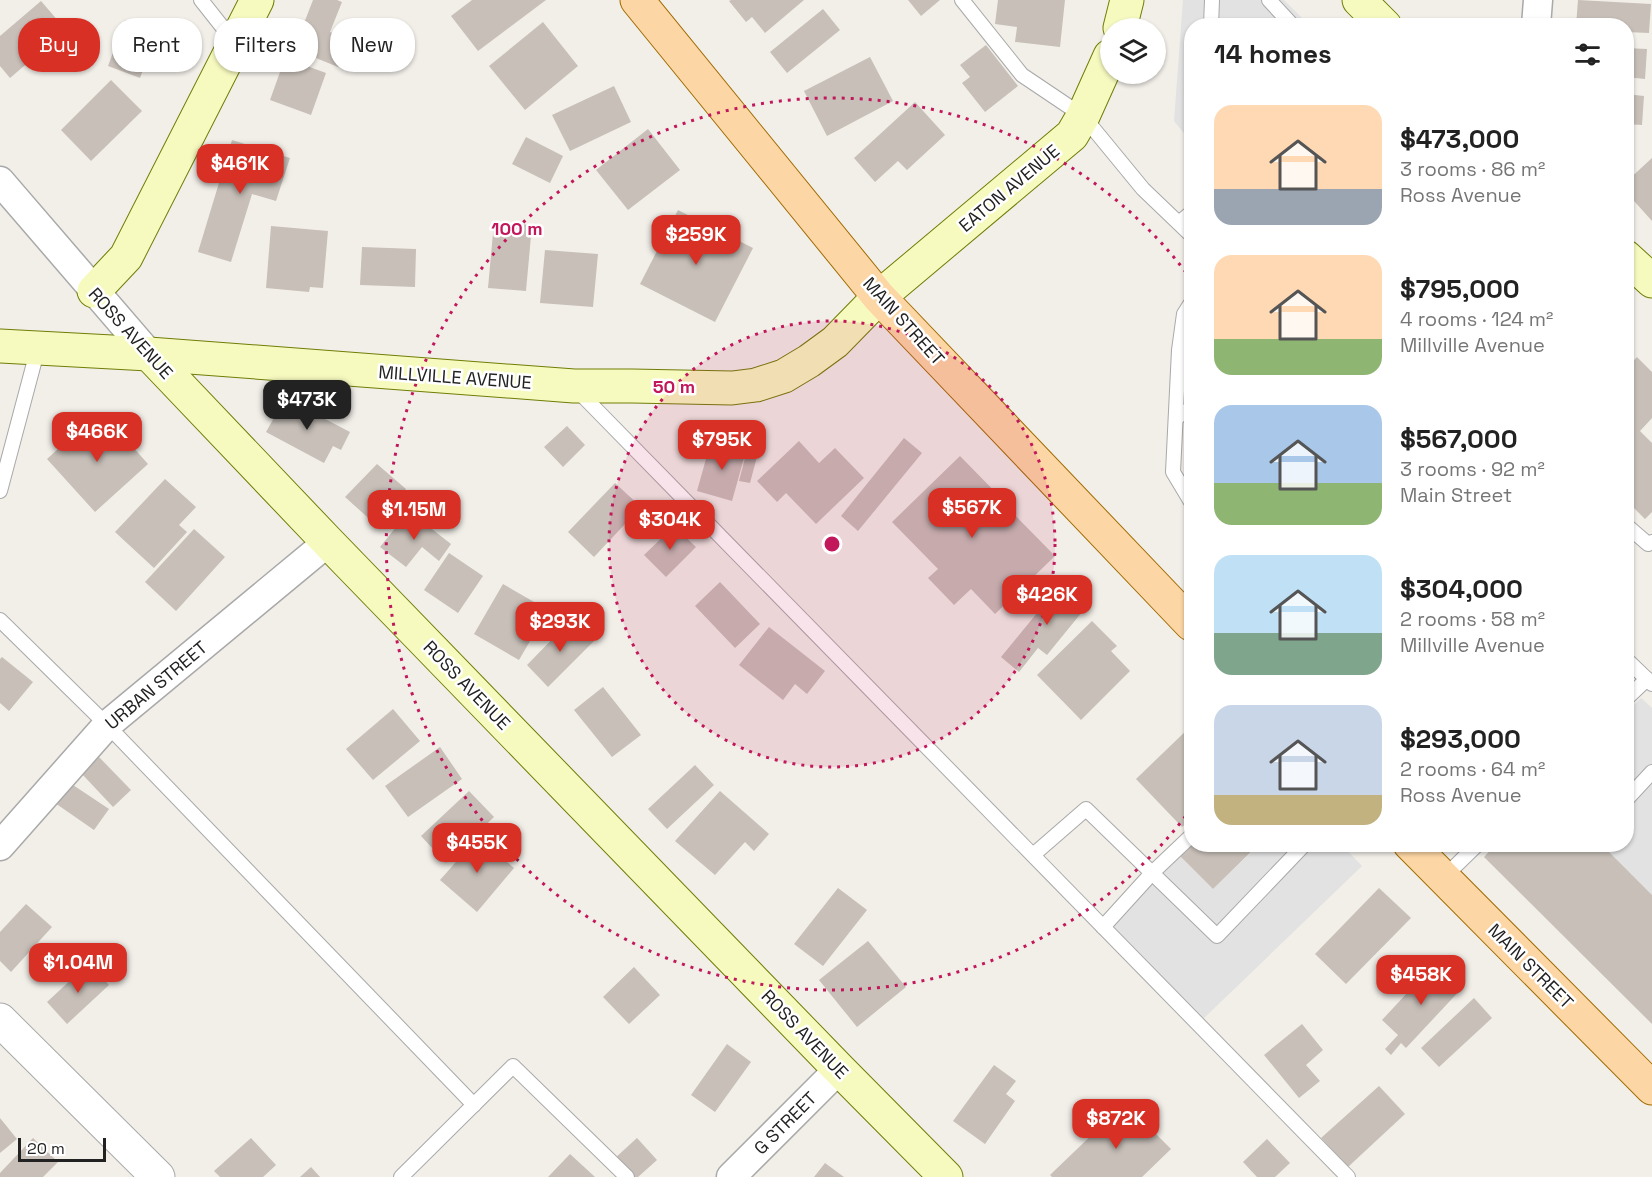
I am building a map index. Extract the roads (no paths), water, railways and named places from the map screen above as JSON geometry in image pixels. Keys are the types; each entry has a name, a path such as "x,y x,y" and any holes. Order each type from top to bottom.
{"main road":[{"path":"248,18 257,0"},
{"name":"MAIN STREET","path":"637,0 879,297 1184,617"},
{"path":"1122,18 1127,0"},
{"path":"1359,0 1377,18"},
{"path":"94,291 126,257 222,72"},
{"name":"EATON AVENUE","path":"879,297 1072,135 1100,78"},
{"name":"MILLVILLE AVENUE","path":"0,346 149,354 574,386 732,388 756,385 784,376 809,361 835,342 879,297"},
{"name":"ROSS AVENUE","path":"149,354 328,542 946,1177"},
{"name":"MAIN STREET","path":"1418,852 1652,1088"}],"street":[{"path":"1537,18 1538,0"},
{"name":"ROSS AVENUE","path":"0,181 149,354"},
{"name":"URBAN STREET","path":"0,846 107,725 328,542"},
{"path":"0,1020 158,1177"},
{"name":"G STREET","path":"731,1177 839,1069"}],"lane":[{"path":"201,0 215,18"},
{"path":"962,0 1022,75 1083,116 1143,189 1184,228"},
{"path":"1211,18 1212,0"},
{"path":"1269,0 1286,18"},
{"path":"1179,223 1184,219"},
{"path":"1184,314 1179,350 1173,472 1184,490"},
{"path":"0,491 38,348"},
{"path":"574,386 1348,1177"},
{"path":"1176,418 1184,413"},
{"path":"1634,532 1648,544 1652,542"},
{"path":"0,620 107,725 474,1105"},
{"path":"1634,669 1649,682 1634,693"},
{"path":"1634,791 1652,772"},
{"path":"1033,855 1086,809 1217,936 1297,852"},
{"path":"1103,927 1152,873 1184,843"},
{"path":"1443,878 1470,852"},
{"path":"401,1177 513,1066 627,1177"}]}
